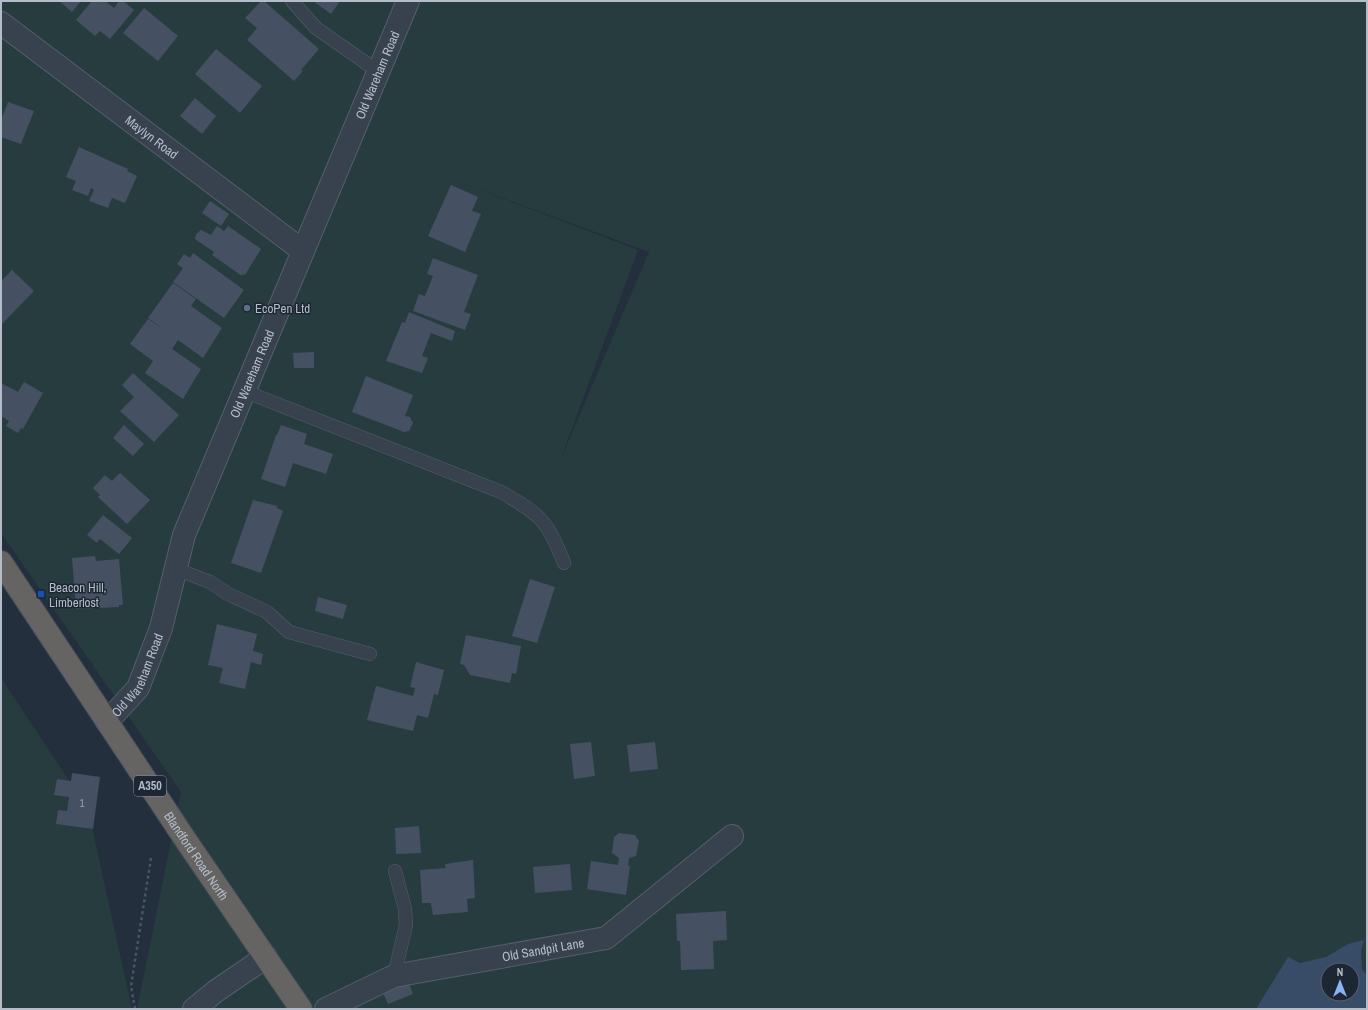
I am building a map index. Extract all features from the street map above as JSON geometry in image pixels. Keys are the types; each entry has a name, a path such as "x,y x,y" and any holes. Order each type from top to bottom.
{"highway":[{"name":"Blandford Road North","path":"1,562 107,722 302,1009"}],"street":[{"name":"Old Wareham Road","path":"107,722 138,688 161,628 184,535 408,1"},
{"name":"Maylyn Road","path":"1,23 303,251"},
{"name":"Old Sandpit Lane","path":"326,1009 394,976 606,938 732,836"},
{"path":"194,1009 216,991 266,957"}],"lane":[{"path":"292,1 316,28 379,72"},
{"path":"244,391 501,492 526,506 542,520 553,535 564,563"},
{"path":"176,569 210,582 228,594 267,612 289,632 370,654"},
{"path":"394,976 406,925 405,908 395,871"}],"path":[{"path":"135,1009 131,986 151,858"}],"green space":[{"path":"1,1 1367,1 1367,1009 137,1009 181,792 1,533","holes":["454,180 649,252 560,461 638,250"]},
{"path":"1,678 88,809 132,1009 1,1009"}],"water":[{"path":"1364,940 1361,950 1362,969 1367,975 1367,1009 1256,1009 1288,957 1300,963 1326,957 1348,944"}],"building":[{"path":"59,1 81,1 72,12"},
{"path":"92,1 105,1 114,8 119,1 123,1 134,10 110,39 100,31 95,36 76,20"},
{"path":"261,1 264,1 319,49 301,70 303,71 294,81 247,40 257,28 245,18"},
{"path":"313,1 340,1 331,14"},
{"path":"144,8 178,36 158,61 123,33"},
{"path":"216,49 262,86 240,113 195,74"},
{"path":"195,98 216,116 202,134 180,116"},
{"path":"8,102 34,111 21,144 1,137 1,120"},
{"path":"79,147 128,169 127,171 137,176 125,203 112,198 108,208 89,201 94,190 91,188 88,196 72,190 76,181 66,177"},
{"path":"451,185 478,197 472,211 481,214 465,252 428,236"},
{"path":"210,201 229,214 221,226 202,213"},
{"path":"217,226 224,231 228,226 261,249 245,275 243,274 242,276 212,255 214,252 195,239 196,234 201,230 211,235"},
{"path":"193,253 244,290 224,318 173,282 183,268 177,264 184,254 190,258"},
{"path":"433,258 478,275 464,312 471,314 465,330 413,311 419,294 425,296 433,276 427,274"},
{"path":"12,270 34,291 1,325 1,281"},
{"path":"173,283 196,299 191,306 222,328 203,358 178,340 172,349 201,369 183,399 145,373 153,361 130,344 148,319 166,331 148,318"},
{"path":"409,312 455,331 452,341 431,333 422,356 428,358 422,373 386,361 402,322 405,323"},
{"path":"314,352 314,368 294,368 293,353"},
{"path":"133,373 179,415 154,442 120,411 134,397 122,385"},
{"path":"366,376 413,395 405,416 410,417 413,423 409,431 404,432 352,412"},
{"path":"24,382 43,393 23,429 21,428 18,433 6,426 9,421 1,416 1,383 18,392"},
{"path":"124,425 144,444 133,456 113,438"},
{"path":"281,425 307,434 304,444 333,454 326,474 293,463 285,487 261,479 276,435"},
{"path":"120,473 150,500 127,524 98,497 100,495 93,488 105,475 112,481"},
{"path":"253,500 277,506 277,508 283,511 261,573 231,563"},
{"path":"103,515 132,538 119,554 100,539 97,543 87,535"},
{"path":"95,556 96,561 119,559 123,605 119,605 119,607 76,609 72,558"},
{"path":"530,579 555,587 537,643 512,636"},
{"path":"318,597 347,605 343,619 315,611"},
{"path":"217,624 257,634 253,651 263,654 261,665 251,662 245,689 219,683 223,668 208,665"},
{"path":"466,635 521,646 516,674 512,673 510,683 470,675 464,665 460,664"},
{"path":"416,662 444,670 438,695 434,694 428,718 417,715 413,731 367,720 376,686 413,696 415,688 410,687"},
{"path":"591,742 595,776 574,779 570,744"},
{"path":"655,742 658,769 630,772 627,745"},
{"path":"72,773 100,777 93,829 56,824 58,810 67,811 69,797 54,795 57,779 71,781"},
{"path":"419,826 421,853 396,854 395,828"},
{"path":"619,833 635,835 639,841 636,856 629,858 628,866 630,866 626,895 587,889 591,861 618,865 619,858 612,853 614,837"},
{"path":"473,860 475,898 467,899 468,912 433,915 431,903 422,903 420,870 446,868 445,864"},
{"path":"570,864 572,890 535,893 533,867"},
{"path":"726,911 727,940 713,941 714,969 681,970 680,941 677,941 676,914"},
{"path":"409,983 413,994 388,1004 383,993"}],"place":[{"name":"EcoPen Ltd","path":"247,308"},
{"name":"Beacon Hill, Limberlost","path":"41,594"}]}
